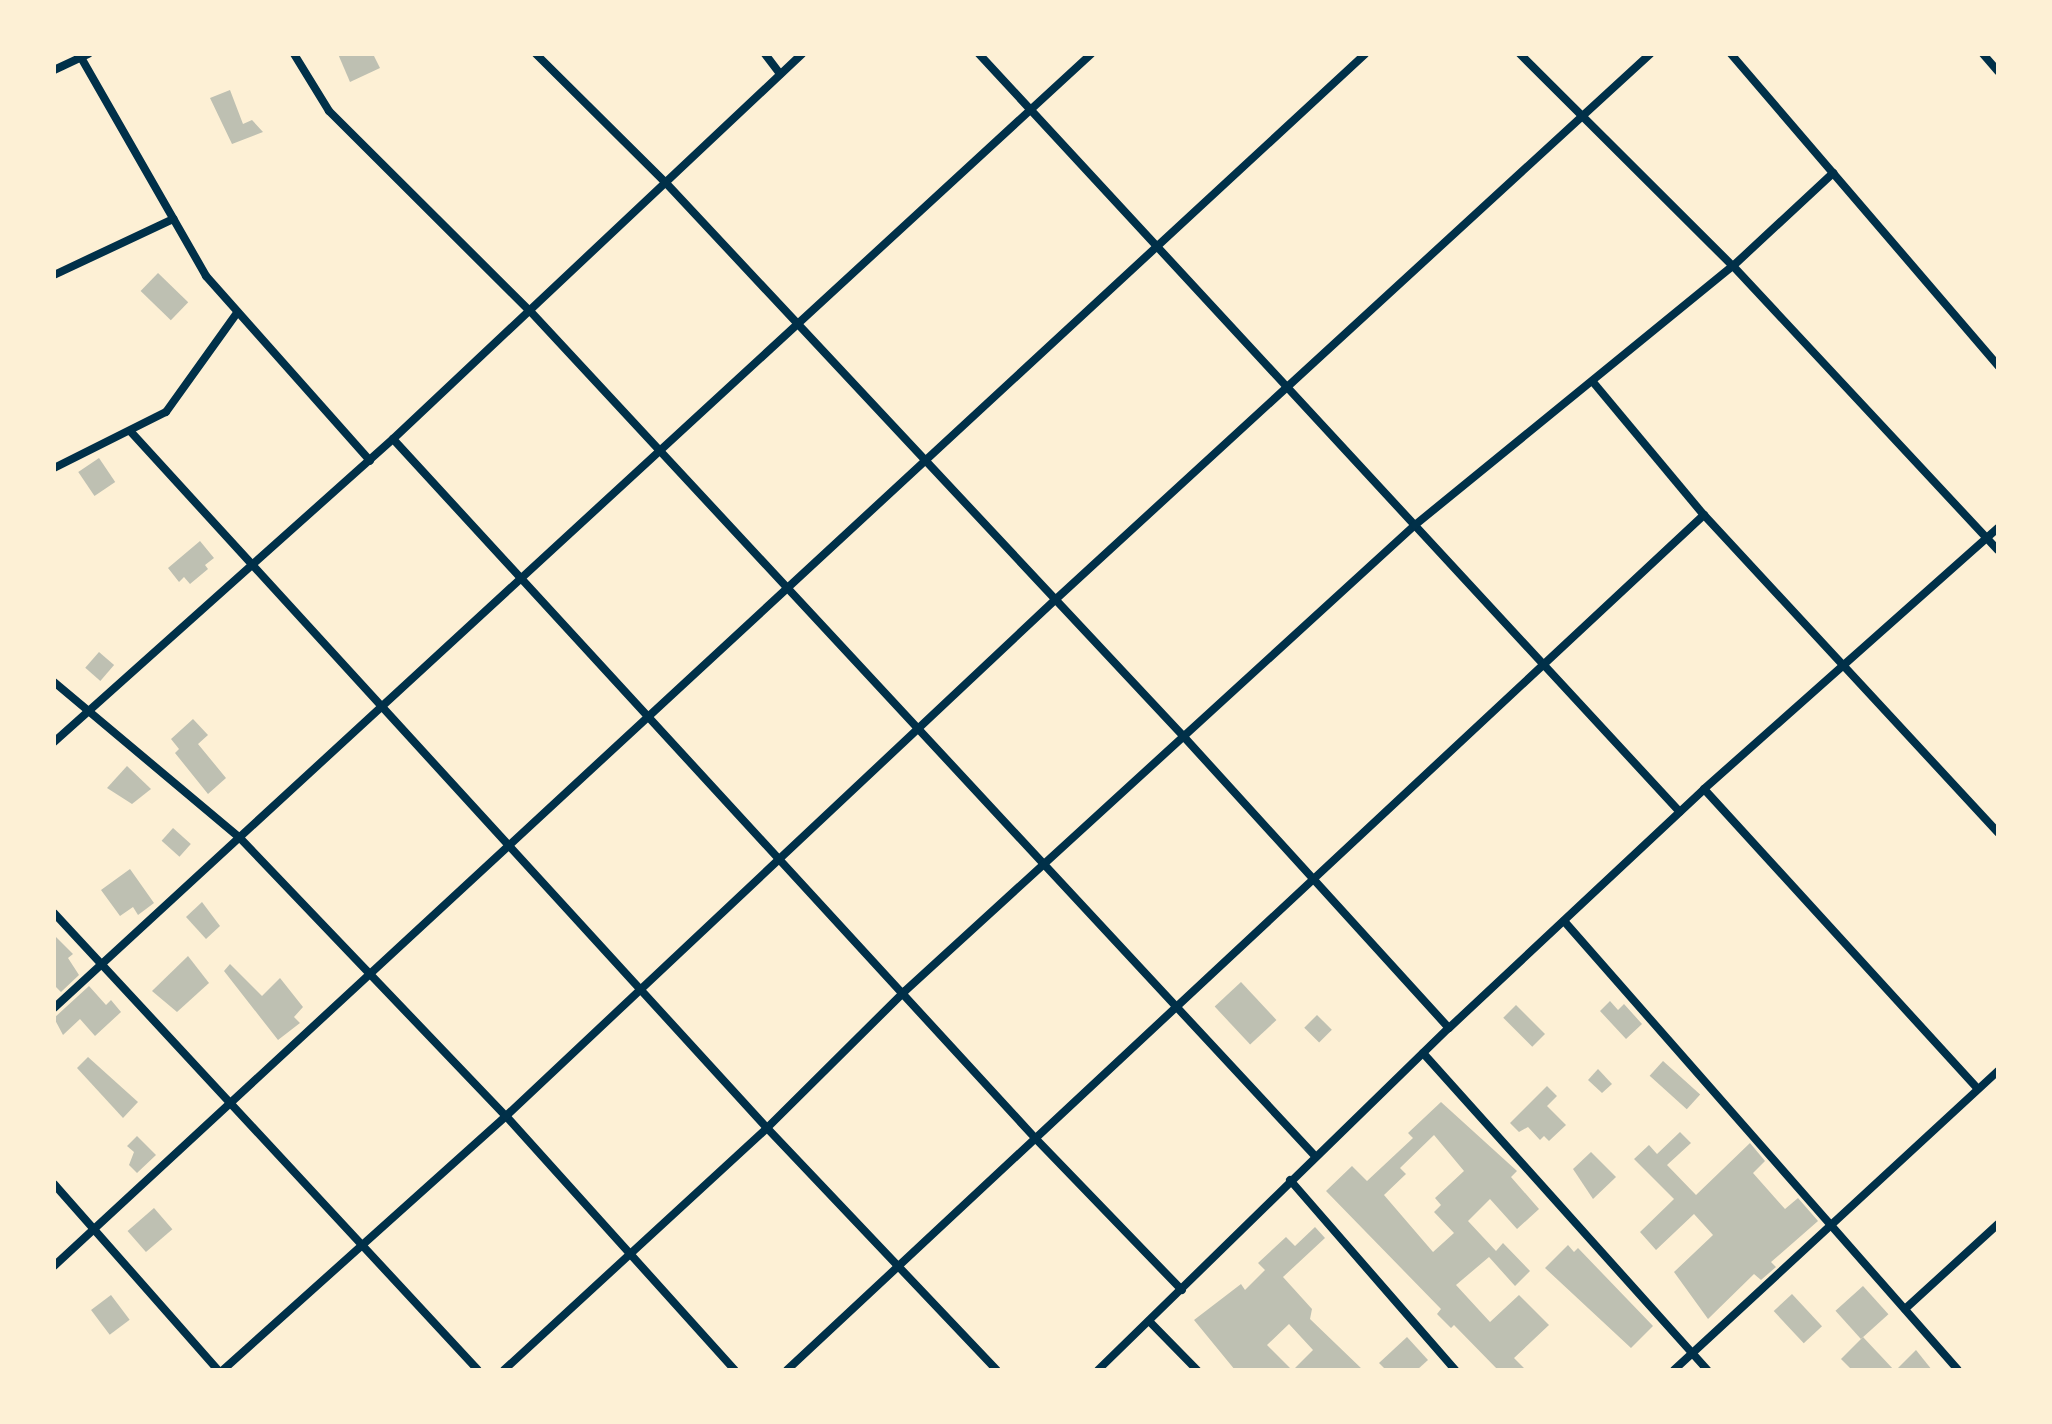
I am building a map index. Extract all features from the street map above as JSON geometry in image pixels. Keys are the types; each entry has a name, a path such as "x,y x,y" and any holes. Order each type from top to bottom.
{"street":[{"path":"294,54 312,91 329,111 531,312 785,589 1315,1156"},
{"path":"536,54 666,183 1185,738 1449,1028"},
{"path":"765,54 780,74"},
{"path":"54,742 92,713 370,461 802,54"},
{"path":"979,54 1680,812"},
{"path":"54,1008 379,705 522,579 1091,54"},
{"path":"1520,54 1733,266 1998,550"},
{"path":"54,1184 220,1370 506,1116 1055,600 1580,113 1650,54"},
{"path":"1731,54 1998,366"},
{"path":"1983,54 1998,71"},
{"path":"54,70 83,55 206,276 370,461"},
{"path":"54,1266 232,1105 1358,56"},
{"path":"504,1370 767,1128 905,991 1046,867 1415,525 1733,266 1833,173"},
{"path":"54,275 173,219"},
{"path":"54,468 131,432 177,402 237,313"},
{"path":"1593,382 1704,515 1998,833"},
{"path":"131,432 767,1128 997,1370"},
{"path":"393,439 777,859 905,991 1036,1139 1182,1290"},
{"path":"787,1370 1312,877 1704,515"},
{"path":"1098,1370 1315,1156 1704,789 1998,528"},
{"path":"54,682 239,837 506,1116 628,1257 735,1370"},
{"path":"1704,789 1978,1089"},
{"path":"54,913 478,1370"},
{"path":"1564,921 1834,1223 1958,1370"},
{"path":"1423,1053 1707,1370"},
{"path":"1674,1370 1998,1071"},
{"path":"1290,1180 1455,1370"},
{"path":"1905,1309 1998,1224"},
{"path":"1149,1321 1197,1370"}],"building":[{"path":"338,54 373,54 380,68 350,82"},
{"path":"230,90 243,124 252,120 263,132 232,144 210,98"},
{"path":"158,273 188,302 171,320 141,291"},
{"path":"99,458 115,482 94,496 78,472"},
{"path":"200,541 214,558 205,565 208,569 190,584 184,577 179,582 168,568"},
{"path":"99,652 114,665 100,681 85,668"},
{"path":"193,719 208,735 198,744 226,778 208,794 175,753 179,749 171,739"},
{"path":"127,766 151,789 132,804 107,788"},
{"path":"173,828 191,844 179,857 162,841"},
{"path":"130,869 154,903 138,915 133,907 120,916 101,890"},
{"path":"202,902 220,926 206,939 186,917"},
{"path":"54,935 73,954 68,958 79,975 61,992 54,985"},
{"path":"188,956 209,983 177,1012 152,991"},
{"path":"230,964 262,996 280,978 303,1007 294,1017 300,1023 278,1040 224,971"},
{"path":"1241,982 1276,1020 1250,1045 1215,1007"},
{"path":"89,986 106,1005 111,1000 121,1012 95,1036 80,1019 63,1035 54,1018"},
{"path":"1610,1001 1618,1010 1624,1004 1642,1024 1626,1039 1600,1011"},
{"path":"1516,1005 1545,1034 1532,1047 1503,1018"},
{"path":"1317,1015 1332,1030 1319,1043 1304,1028"},
{"path":"88,1057 138,1102 123,1118 77,1068"},
{"path":"1663,1061 1700,1094 1687,1109 1650,1076"},
{"path":"1598,1069 1612,1084 1602,1093 1588,1080"},
{"path":"1547,1086 1557,1096 1547,1106 1566,1125 1549,1141 1544,1136 1540,1140 1528,1127 1519,1132 1510,1123"},
{"path":"1441,1102 1517,1171 1511,1177 1539,1209 1517,1229 1490,1199 1468,1221 1496,1251 1503,1243 1530,1271 1515,1286 1489,1257 1456,1285 1490,1322 1519,1295 1549,1325 1514,1358 1526,1370 1498,1370 1454,1325 1451,1328 1437,1314 1441,1309 1326,1191 1352,1166 1367,1181 1413,1138 1408,1133","holes":["1434,1135 1464,1171 1435,1198 1441,1205 1434,1212 1454,1233 1433,1252 1384,1195 1406,1174 1400,1168"]},
{"path":"1680,1132 1691,1143 1667,1165 1696,1195 1750,1143 1765,1161 1753,1173 1785,1209 1798,1198 1818,1221 1771,1262 1776,1267 1761,1280 1754,1274 1708,1319 1674,1272 1713,1235 1694,1214 1656,1250 1640,1232 1674,1199 1634,1159 1649,1145 1657,1154"},
{"path":"137,1136 156,1155 137,1173 129,1165 134,1152 127,1146"},
{"path":"1591,1152 1616,1177 1593,1199 1573,1169"},
{"path":"154,1208 172,1229 146,1252 128,1231"},
{"path":"1315,1227 1325,1238 1283,1277 1312,1309 1310,1319 1363,1370 1293,1370 1313,1350 1289,1324 1267,1345 1292,1370 1235,1370 1194,1320 1241,1284 1245,1290 1265,1270 1258,1263 1286,1237 1295,1246"},
{"path":"1568,1245 1574,1252 1578,1248 1653,1326 1631,1348 1545,1268"},
{"path":"1863,1286 1888,1314 1861,1339 1836,1311"},
{"path":"1792,1294 1822,1326 1804,1343 1774,1311"},
{"path":"111,1295 130,1320 110,1335 91,1310"},
{"path":"1407,1337 1428,1360 1417,1370 1386,1370 1379,1363"},
{"path":"1863,1337 1894,1370 1852,1370 1841,1359"},
{"path":"1916,1350 1932,1370 1896,1370"}]}
